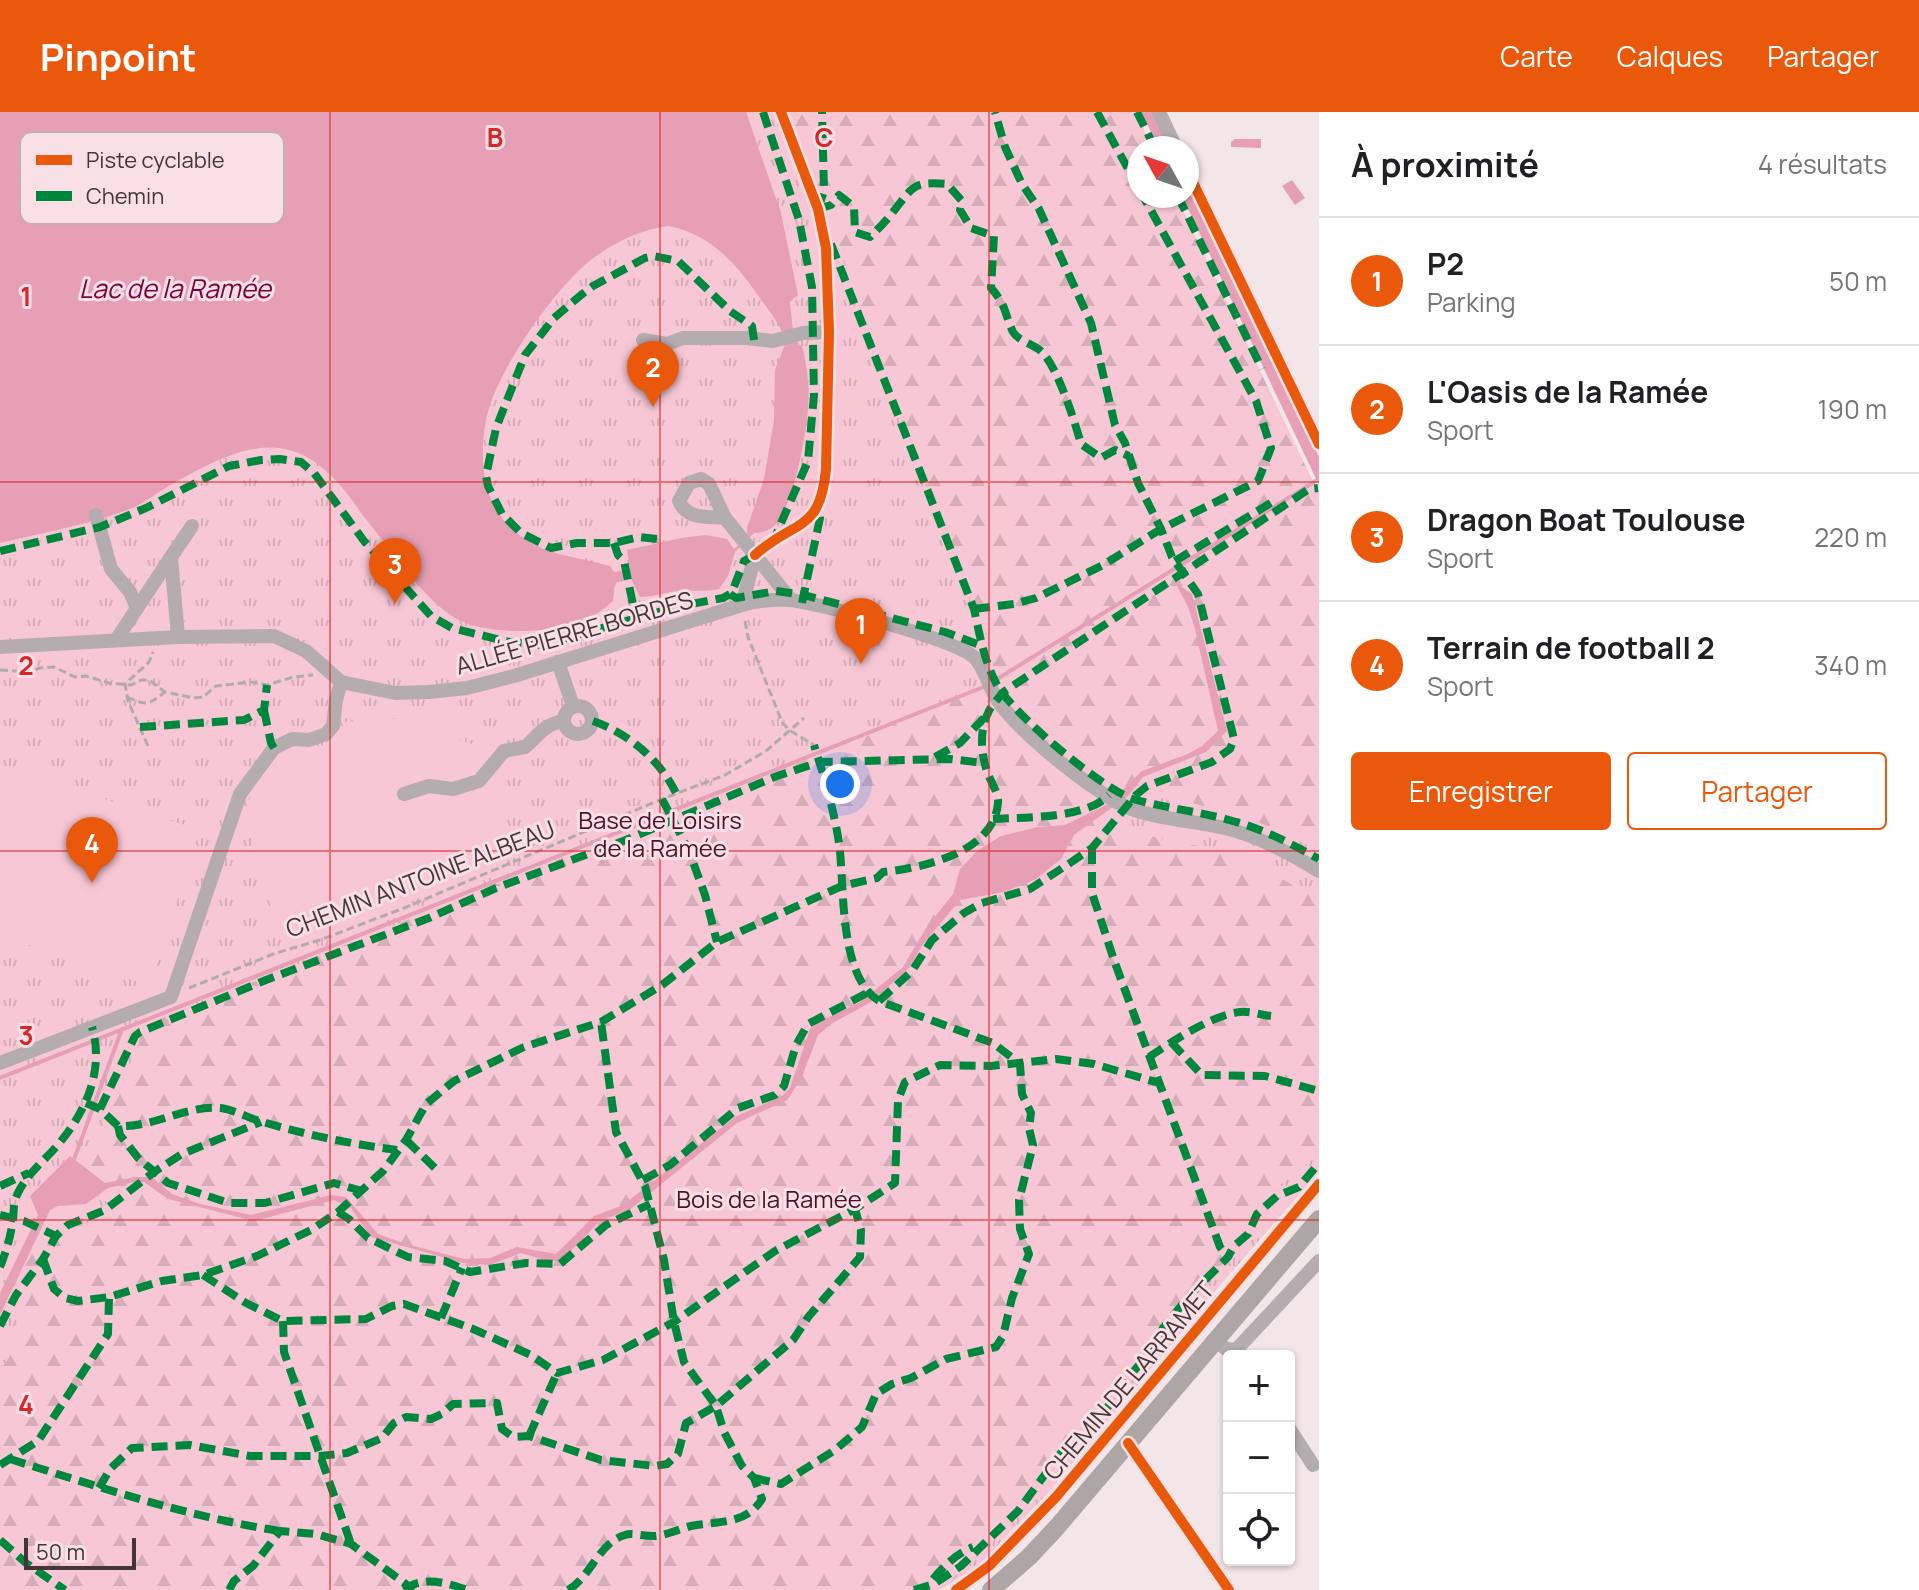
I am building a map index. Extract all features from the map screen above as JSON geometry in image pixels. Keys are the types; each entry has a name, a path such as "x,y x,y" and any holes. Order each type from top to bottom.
{"main road":[{"name":"CHEMIN DE LARRAMET","path":"991,1590 1057,1527 1316,1229"}],"street":[{"path":"1159,112 1170,136"},
{"path":"1199,195 1319,444"},
{"path":"643,340 667,344 683,338 773,341 803,333 829,332"},
{"path":"96,515 111,569 130,592 137,608"},
{"path":"725,518 791,600"},
{"path":"116,640 192,526"},
{"path":"742,605 746,545"},
{"path":"171,557 178,637"},
{"name":"ALLÉE PIERRE BORDES","path":"0,647 178,637 274,636 306,651 335,678 395,693 429,692 467,688 742,605 791,600 945,641 977,660 1000,704 1051,754 1117,801 1229,829 1278,848 1319,871"},
{"path":"558,662 573,706"},
{"path":"0,1063 171,997 240,794 274,748 292,739 309,740 326,734 333,726 335,678"},
{"path":"573,706 583,706 591,712 593,721 590,730 583,735 574,735 566,730 563,721 566,712 573,706"},
{"path":"404,794 429,786 453,789 479,781 504,751 525,747 539,731 563,721"},
{"name":"CHEMIN DE LARRAMET","path":"1241,1350 1318,1265"},
{"name":"CHEMIN DE LARRAMET","path":"1217,1341 1229,1350"},
{"path":"1295,1437 1313,1465"},
{"path":"1128,1443 1229,1590"}],"path":[{"path":"742,605 748,637 782,722 789,730 814,745"},
{"path":"125,684 149,662 159,638"},
{"path":"0,670 28,672 54,667 75,677 125,684 149,680 165,692 203,697 216,686 251,682 267,685 293,677 335,678"},
{"path":"125,684 127,697 148,746"},
{"path":"127,697 144,704 151,703 165,692"}],"green space":[{"name":"Base de Loisirs de la Ramée","path":"0,112 1135,112 1147,136 1127,136 1127,208 1182,208 1319,494 1319,1172 1223,1282 1050,1491 979,1565 940,1590 0,1590"},
{"path":"789,112 1135,112 1147,136 1127,136 1127,208 1182,208 1319,494 1319,850 1256,821 1164,795 1136,792 1096,768 1034,722 1006,696"},
{"name":"Bois de la Ramée","path":"956,689 967,689 999,732 1061,788 1105,814 1125,831 1207,848 1257,865 1319,900 1319,1149 1309,1162 1270,1193 1243,1242 1189,1300 1132,1369 1038,1497 949,1584 940,1590 0,1590 0,1369 14,1346 19,1273 41,1235 95,1221 107,1202 86,1188 72,1170 83,1151 106,1132 103,1106 137,1052 143,1026 936,708"},
{"path":"448,715 454,739 473,744 499,763 508,778 497,867 317,939 289,928 271,906 252,842 249,801 260,780 274,766 330,741 345,722"},
{"path":"0,765 200,830 150,986 0,935"}],"water":[{"name":"Lac de la Ramée","path":"0,112 746,112 781,213 798,295 790,302 794,342 802,346 809,400 798,469 782,514 774,526 754,533 735,552 728,576 719,589 640,597 631,579 615,583 613,601 580,622 528,631 475,626 443,610 397,564 387,546 337,482 315,462 294,451 271,448 248,450 223,458 135,507 83,524 0,543","holes":["669,226 697,236 720,251 749,282 786,342 775,370 774,420 764,479 747,528 747,537 734,549 727,539 706,535 627,550 630,570 614,572 610,566 538,547 502,518 488,492 483,462 484,430 498,384 548,305 592,259 629,237 659,228"]},
{"path":"1141,112 1153,112 1164,136 1153,136"},
{"path":"1235,139 1261,139 1261,148 1231,147"},
{"path":"1292,180 1305,198 1295,205 1282,186"},
{"path":"1188,208 1199,208 1319,457 1319,485"},
{"path":"1175,582 1192,594 1227,731 1206,752 1143,777 1128,796 1074,835 1061,859 1036,879 1004,892 960,900 923,944 909,968 871,1002 831,1024 818,1035 801,1079 787,1100 737,1123 628,1211 601,1220 561,1261 548,1261 521,1253 490,1265 463,1263 371,1237 351,1208 334,1200 254,1221 168,1199 144,1182 135,1182 108,1188 86,1204 58,1206 50,1210 0,1315 0,1293 38,1215 30,1196 70,1156 105,1183 152,1177 172,1194 200,1204 251,1215 331,1195 346,1197 378,1234 464,1259 490,1258 517,1247 556,1254 594,1216 623,1205 735,1117 782,1096 790,1088 810,1029 860,1002 903,967 926,928 953,894 960,869 977,851 1001,836 1038,827 1065,825 1108,804 1142,771 1188,754 1218,731 1195,629"}],"waterway":[{"path":"994,681 1319,479"},
{"path":"0,1078 986,686"},
{"path":"73,1162 122,1029"}],"marked path":[{"path":"763,112 799,220 812,287 814,395 808,461 775,537"},
{"path":"818,209 824,191 822,112"},
{"path":"879,1001 912,971 932,940 964,913 982,903 1030,889 1092,848 1147,786 1212,762 1230,749 1234,739 1198,594 1172,557 1138,483 1125,443 1115,425 1091,323 1039,209 1022,184 1005,147 995,112"},
{"path":"1097,112 1127,167"},
{"path":"1137,112 1149,136"},
{"path":"818,209 831,205 839,195 854,207 855,232 870,237 914,188 927,184 947,184 962,201 960,210 971,228 994,236 991,288 1003,305 1013,332 1040,350 1049,361 1081,444 1101,458 1115,450 1129,456"},
{"path":"974,609 1036,598 1103,565 1161,529 1258,481 1271,448 1256,401 1150,208"},
{"path":"1184,208 1262,369"},
{"path":"831,244 974,609 989,667 1006,698 1059,749 1119,792 1133,799 1241,823 1275,836 1319,859"},
{"path":"657,539 639,537 614,543 577,543 551,548 521,533 502,514 486,476 496,428 525,355 554,318 581,295 645,258 654,256 678,261 730,311 752,326 754,340"},
{"path":"0,551 100,527 146,508 229,466 280,459 301,462 314,473 364,541 431,616 452,628 509,642 542,645 676,607 723,598 734,587 744,561 755,555"},
{"path":"43,1259 54,1289 65,1298 78,1301 109,1297 162,1281 203,1275 257,1256 311,1230 338,1212 383,1171 406,1140 426,1104 454,1081 524,1047 601,1022 662,985 717,942 842,886 877,878 883,872 935,862 970,846 994,820 998,803 984,759 982,735 989,710 1002,693 1309,489 1318,488"},
{"path":"1175,561 1274,501"},
{"path":"802,603 820,518 819,509"},
{"path":"614,543 624,561 636,619"},
{"path":"730,594 736,598 776,591 804,595 945,632 980,645"},
{"path":"140,727 244,720 264,710 267,685"},
{"path":"264,710 274,748"},
{"path":"935,757 960,743 984,718"},
{"path":"593,721 642,749 676,793"},
{"path":"754,1478 781,1484 835,1450 862,1427 876,1394 946,1359 996,1347 1003,1336 1012,1298 1029,1254 1020,1229 1019,1200 1033,1145 1029,1128 1031,1113 1022,1094 1020,1064 993,1043 879,1001 866,989 850,951 837,831 814,745"},
{"path":"100,1109 135,1036 140,1032 429,918 496,888 626,840 777,776 820,762 950,759 984,763"},
{"path":"993,819 1071,813 1099,803 1109,795"},
{"path":"662,799 689,851 717,942"},
{"path":"1092,848 1092,893 1115,963 1220,1247 1228,1257"},
{"path":"643,1180 670,1165 738,1108 775,1095 784,1086 796,1045 808,1024 867,993"},
{"path":"1149,1057 1217,1018 1244,1012 1271,1016"},
{"path":"568,1590 616,1539 628,1534 660,1535 740,1518 762,1499 754,1478 742,1466 724,1432 716,1406 684,1362 664,1260 645,1186 616,1132 601,1022"},
{"path":"0,1267 10,1238 17,1195 76,1121 90,1091 96,1060 92,1027"},
{"path":"1171,1042 1202,1075 1265,1076 1319,1091"},
{"path":"203,1275 246,1303 283,1321 366,1319 392,1306 404,1304 473,1329 531,1355 557,1373 603,1360 674,1322 775,1251 855,1209 895,1183 898,1100 905,1082 940,1065 991,1066 1056,1059 1094,1064 1159,1083"},
{"path":"86,1103 100,1109 118,1126 144,1124 195,1110 221,1108 313,1135 397,1150"},
{"path":"0,1326 16,1295 56,1236 68,1225 105,1210 182,1154 261,1122"},
{"path":"118,1126 120,1135 139,1159 168,1183 229,1203 265,1203 334,1183 362,1191"},
{"path":"406,1140 436,1169"},
{"path":"914,1590 934,1584 961,1566 1018,1511 1072,1438 1103,1415 1163,1328 1248,1234 1257,1214 1277,1196 1299,1187 1319,1163"},
{"path":"0,1186 29,1173"},
{"path":"338,1212 368,1238 408,1257 445,1261 470,1272 526,1263 560,1264 606,1225 650,1204"},
{"path":"99,1488 110,1469 132,1448 190,1445 250,1456 347,1453 382,1438 394,1423 406,1417 431,1419 453,1404 497,1403 502,1429 513,1437 529,1436 601,1460 655,1466 667,1464 678,1454 686,1423 716,1406 793,1340 809,1316 860,1257 861,1230 855,1209"},
{"path":"0,1215 24,1221 56,1236"},
{"path":"441,1318 462,1268"},
{"path":"0,1465 38,1441 108,1334 109,1297"},
{"path":"283,1321 284,1352 351,1544"},
{"path":"529,1436 557,1373"},
{"path":"10,1459 178,1509 280,1531"},
{"path":"229,1590 234,1581 253,1566 280,1531 316,1534 351,1544 414,1590"},
{"path":"0,1540 65,1590"},
{"path":"933,1579 951,1560 973,1547"},
{"path":"404,1590 427,1582 468,1590"}],"cycle path":[{"path":"755,555 811,515 823,490 826,469 829,332 826,248 818,209 781,112"},
{"path":"1199,195 1319,444"},
{"path":"956,1590 989,1566 1056,1497 1319,1184"},
{"path":"1128,1443 1229,1590"}],"place":[{"name":"L'Oasis de la Ramée","path":"653,407"},
{"name":"Dragon Boat Toulouse","path":"395,604"},
{"name":"P2","path":"861,664"},
{"name":"Terrain de football 2","path":"92,883"}]}
